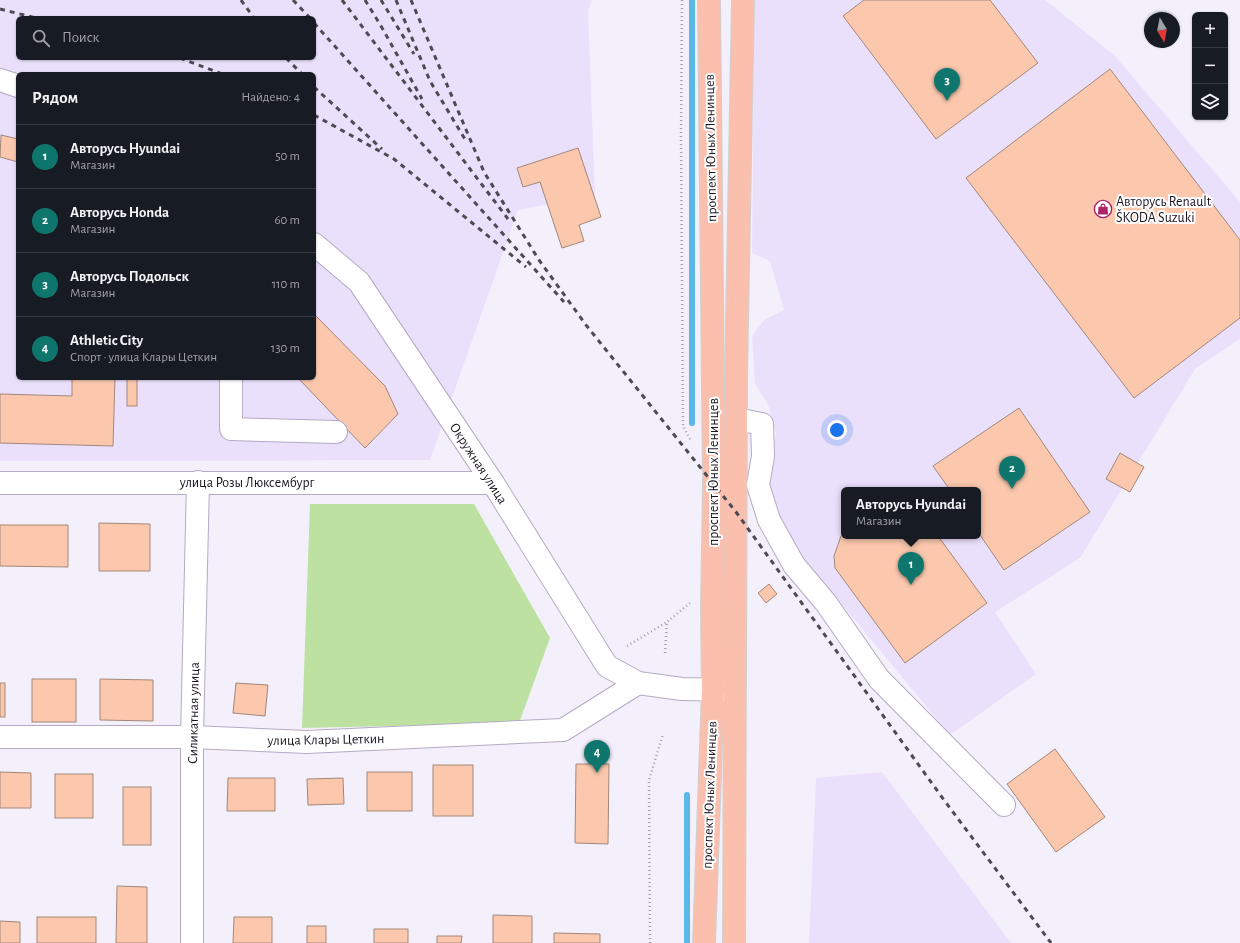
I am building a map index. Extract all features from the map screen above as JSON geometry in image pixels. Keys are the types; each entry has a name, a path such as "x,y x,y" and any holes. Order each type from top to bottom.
{"main road":[{"name":"проспект Юных Ленинцев","path":"704,943 713,689 712,609 714,486 709,0"},
{"name":"проспект Юных Ленинцев","path":"734,943 736,419 742,0"}],"street":[{"path":"0,80 16,85"},
{"name":"Окружная улица","path":"316,246 359,282 493,483 607,666 638,683"},
{"path":"231,380 231,428 336,432"},
{"path":"736,419 762,424 763,456 758,485 769,520 794,565 826,603 879,679 1004,806"},
{"name":"Силикатная улица","path":"192,943 192,737 198,482"},
{"name":"улица Розы Люксембург","path":"0,483 493,483"},
{"path":"638,683 682,689 734,690"},
{"name":"улица Клары Цеткин","path":"0,737 192,737 307,742 563,730 638,683"}],"path":[{"path":"682,0 680,136 683,426 694,446"},
{"path":"627,646 667,622 690,604 690,596"},
{"path":"665,653 667,622"},
{"path":"650,943 649,780 663,734"}],"shaded area":[{"path":"0,0 592,0 588,11 595,195 518,210 430,460 0,461"},
{"path":"754,0 1045,0 1114,55 1240,202 1240,339 1195,369 1080,558 995,612 1036,674 950,735 778,527 765,493 776,434 769,407 755,383 752,336 764,320 784,310 770,261 752,253"},
{"path":"882,772 1011,943 809,943 816,778"}],"green space":[{"path":"310,504 474,504 550,638 519,723 302,728"}],"building":[{"path":"864,0 990,0 1038,63 936,139 843,16"},
{"name":"Авторусь Renault ŠKODA Suzuki","path":"1110,69 1240,240 1240,318 1134,398 966,178"},
{"path":"1,135 16,139 16,161 0,157"},
{"path":"578,148 601,217 579,225 584,241 562,248 540,182 523,187 517,168"},
{"path":"316,316 385,386 398,414 365,448 300,380 316,380"},
{"path":"72,380 115,380 113,446 0,443 0,394 72,396"},
{"path":"127,380 137,380 137,406 127,406"},
{"path":"1019,408 1090,512 1004,570 981,536 981,487 948,487 933,466"},
{"path":"1120,453 1144,467 1130,492 1106,479"},
{"path":"99,523 150,524 150,571 99,571"},
{"path":"0,525 68,525 68,567 0,566"},
{"path":"841,536 841,539 940,539 987,603 905,663 835,568 834,556"},
{"path":"769,584 777,594 766,603 758,593"},
{"path":"32,679 76,679 76,722 32,722"},
{"path":"100,679 153,680 153,721 100,720"},
{"path":"0,683 5,683 5,717 0,717"},
{"path":"236,683 268,685 265,716 233,713"},
{"path":"1055,749 1105,817 1056,852 1007,784"},
{"path":"576,764 609,764 608,844 575,843"},
{"path":"433,765 473,765 473,816 433,816"},
{"path":"0,772 31,773 31,808 0,808"},
{"path":"367,772 412,772 412,811 367,811"},
{"path":"55,774 93,774 93,818 55,818"},
{"path":"228,778 275,778 275,811 227,811"},
{"path":"343,778 344,804 308,805 307,779"},
{"path":"123,787 151,787 151,845 123,845"},
{"path":"117,886 147,887 147,943 116,943"},
{"path":"493,915 532,916 532,943 493,943"},
{"path":"37,917 96,917 96,943 37,943"},
{"path":"234,917 272,917 272,943 233,943"},
{"path":"0,921 20,922 20,943 0,943"},
{"path":"307,926 326,926 326,943 307,943"},
{"path":"374,929 408,929 408,943 374,943"},
{"path":"554,933 600,934 600,943 554,943"},
{"path":"437,936 462,936 461,943 437,943"}],"waterway":[{"path":"692,0 692,423"},
{"path":"687,795 687,943"}],"railway":[{"path":"241,0 253,16"},
{"path":"293,0 308,16"},
{"path":"342,0 508,219"},
{"path":"365,0 422,99"},
{"path":"381,0 414,54"},
{"path":"396,0 430,81 466,141"},
{"path":"411,0 484,172 539,260 586,325 736,512 944,800 1051,943"},
{"path":"0,9 28,16"},
{"path":"316,25 564,302"},
{"path":"185,60 217,72"},
{"path":"288,60 300,72"},
{"path":"316,89 382,149"},
{"path":"316,116 394,159 526,267"}],"place":[{"name":"Авторусь Подольск","path":"947,101"},
{"name":"Авторусь Renault ŠKODA Suzuki","path":"1103,209"},
{"name":"Авторусь Honda","path":"1012,489"},
{"name":"Авторусь Hyundai","path":"911,585"},
{"name":"Athletic City","path":"597,773"}]}
